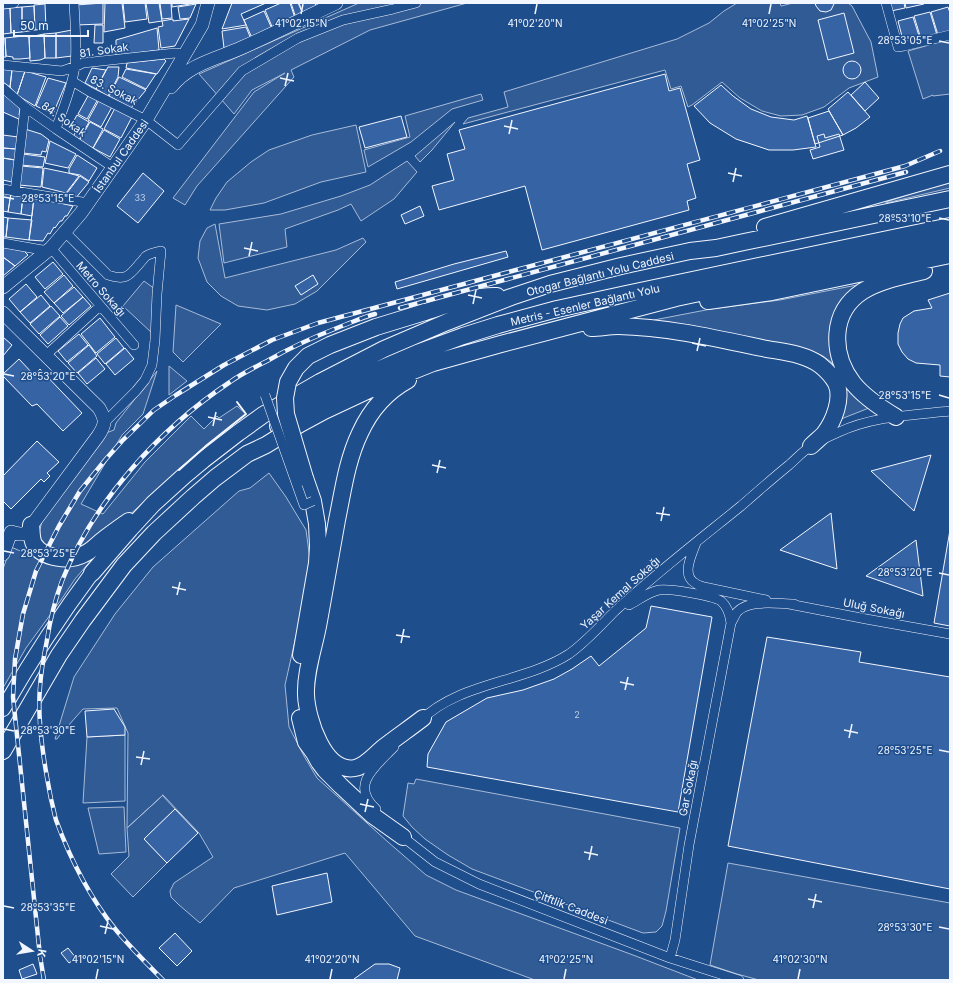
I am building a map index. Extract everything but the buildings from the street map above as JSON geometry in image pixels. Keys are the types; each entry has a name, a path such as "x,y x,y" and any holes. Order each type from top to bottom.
{"highway":[{"path":"690,251 712,241 732,235 778,224 950,174"},
{"path":"690,251 716,248 950,199"},
{"name":"Metris - Esenler Bağlantı Yolu","path":"247,454 278,426 301,410 361,377 416,353 463,336 557,309 950,226"},
{"path":"3,751 59,655 83,620 124,565 154,533 192,497 247,454 266,446 300,424 324,411 388,381 433,363 544,332 676,298 950,240"},
{"name":"Otogar Bağlantı Yolu Caddesi","path":"153,504 185,475 263,415 320,382 384,349 511,297 550,284 621,266 690,251"},
{"path":"590,321 636,315 678,306 772,292 950,255"},
{"path":"896,416 884,410 860,391 852,382 840,361 837,339 841,316 846,307 855,298 874,286 893,279 950,265"},
{"path":"403,837 372,814 337,783 319,762 314,753 306,694 317,563 318,529 313,501 286,414 285,398 288,382 296,368 308,356 330,345 376,327 446,305 473,299 489,296 511,297"},
{"path":"544,332 617,326 656,328 718,339 808,359 819,364 828,372 836,383 838,396 837,408 824,434 811,446"},
{"path":"312,626 346,475 352,452 360,432 370,413 388,394 404,382 450,358"},
{"path":"31,525 34,543 41,552 60,558 78,557 86,554 153,504"},
{"path":"92,574 153,504"},
{"path":"311,738 320,745 331,760 341,766 355,768 362,766 423,718"}],"main road":[{"name":"İstanbul Caddesi","path":"3,287 49,250 78,218 146,120 202,25 208,3"},
{"path":"146,120 174,84 182,75 190,70 207,61 241,48 336,3"},
{"path":"202,25 198,41 198,49 200,55 207,61"},
{"path":"3,313 99,408 105,422 103,429 26,533 17,534 7,530 3,554"},
{"path":"3,709 21,677 51,630 92,574"},
{"path":"3,700 21,677"}],"street":[{"path":"3,4 14,3"},
{"path":"56,129 72,81 75,66 74,3"},
{"name":"83. Sokak","path":"72,81 90,92 146,120 178,145 242,71 298,38 343,20 416,3"},
{"path":"886,3 898,47 950,35"},
{"name":"81. Sokak","path":"3,65 62,71 83,63 175,53 185,54"},
{"name":"84. Sokak","path":"3,88 24,107 114,168"},
{"path":"15,192 24,107"},
{"path":"3,189 88,204"},
{"path":"65,232 108,275 115,277 123,278 130,275 145,256 161,251 152,365 145,380 136,391 105,422"},
{"path":"3,243 49,250"},
{"name":"Metro Sokağı","path":"49,250 134,344"},
{"path":"45,356 100,306"},
{"path":"265,395 304,505 313,501"},
{"path":"811,446 840,431 876,420 896,416 950,411"},
{"name":"Yaşar Kemal Sokağı","path":"403,837 389,819 374,808 368,800 364,789 365,782 372,770 423,718 458,697 553,663 569,654 679,555 697,542 811,446"},
{"path":"697,542 691,556 688,572 694,583 704,587 794,604"},
{"path":"615,611 626,607 650,593 666,589 709,597 720,601 726,607 730,615 731,623"},
{"path":"731,623 737,612 749,604 794,604"},
{"name":"Uluğ Sokağı","path":"794,604 950,634"},
{"name":"Gar Sokağı","path":"670,958 675,940 689,845 731,623"},
{"name":"Çitftlik Caddesi","path":"403,837 435,862 478,884 670,958 739,980"}],"shaded area":[{"path":"359,3 467,3 370,30 291,70 294,77 197,186 185,205 173,198 254,92 285,73 252,90 234,114 199,74"},
{"path":"737,3 780,3 781,6 793,3 848,3 852,6 871,42 878,77 849,88 824,107 802,115 781,116 762,111 740,98 722,82 688,107 681,86 671,89 665,70 463,124 468,118 508,107 504,92 677,39 709,23"},
{"path":"950,39 950,94 933,95 923,99 908,51"},
{"path":"481,94 483,100 452,109 411,142 368,167 364,150 410,137 405,116"},
{"path":"455,122 432,150 420,162 415,156"},
{"path":"356,125 366,172 321,182 264,203 225,210 210,210 227,182 251,162 269,150 312,135"},
{"path":"407,161 417,172 394,199 361,221 351,204 285,229 287,247 224,263 219,224 281,214 341,196 370,185"},
{"path":"950,181 950,188 886,203 886,202"},
{"path":"215,224 225,278 336,250 363,238 366,242 317,291 295,304 267,310 238,306 221,296 207,282 198,258 200,241 207,228"},
{"path":"144,281 155,289 153,334 123,306"},
{"path":"857,285 841,301 837,366 834,367 831,362 823,356 806,349 689,325 655,323 654,320 711,309 780,300"},
{"path":"176,305 221,324 183,362 173,352"},
{"path":"169,366 187,381 169,395"},
{"path":"157,371 143,414 122,435 81,504 103,514 145,462 191,416 204,429 217,416 219,418 237,406 246,414 207,445 126,518 82,549 57,551 44,545 38,536 43,518 106,433 114,430 116,423"},
{"path":"850,385 874,406 841,419 845,405 845,390 846,387"},
{"path":"269,473 306,530 310,560 301,614 285,685 289,727 317,778 426,875 456,890 698,980 535,980 415,936 345,853 234,888 200,923 171,897 170,891 174,883 213,857 199,833 162,795 175,809 144,839 167,863 133,897 111,874 129,856 127,828 128,733 117,708 83,709 57,739 55,739 74,677 115,614 153,567 239,491 250,488"},
{"path":"106,543 75,579 26,648 3,688 3,569 11,547 53,565 66,565"},
{"path":"125,735 125,801 83,803 87,737"},
{"path":"416,779 680,828 666,911 662,926 656,932 643,933 472,869 448,855 425,839 403,816 408,783 414,784"},
{"path":"124,807 126,852 99,854 88,808"},
{"path":"728,863 950,903 950,980 759,980 710,965"}],"railway":[{"path":"44,980 40,956 13,697 15,659 23,614 36,571 59,526 80,491 122,441 154,410 224,365 272,340 318,323 905,166 940,151"},
{"path":"400,308 906,172"},
{"path":"163,980 121,936 98,905 74,863 56,820 44,758 40,728 39,703 40,681 57,595 75,552 91,523 131,470 178,422 234,379 248,371 313,338 375,314"}],"wall":[{"path":"179,470 207,445 246,414 237,402"}]}
